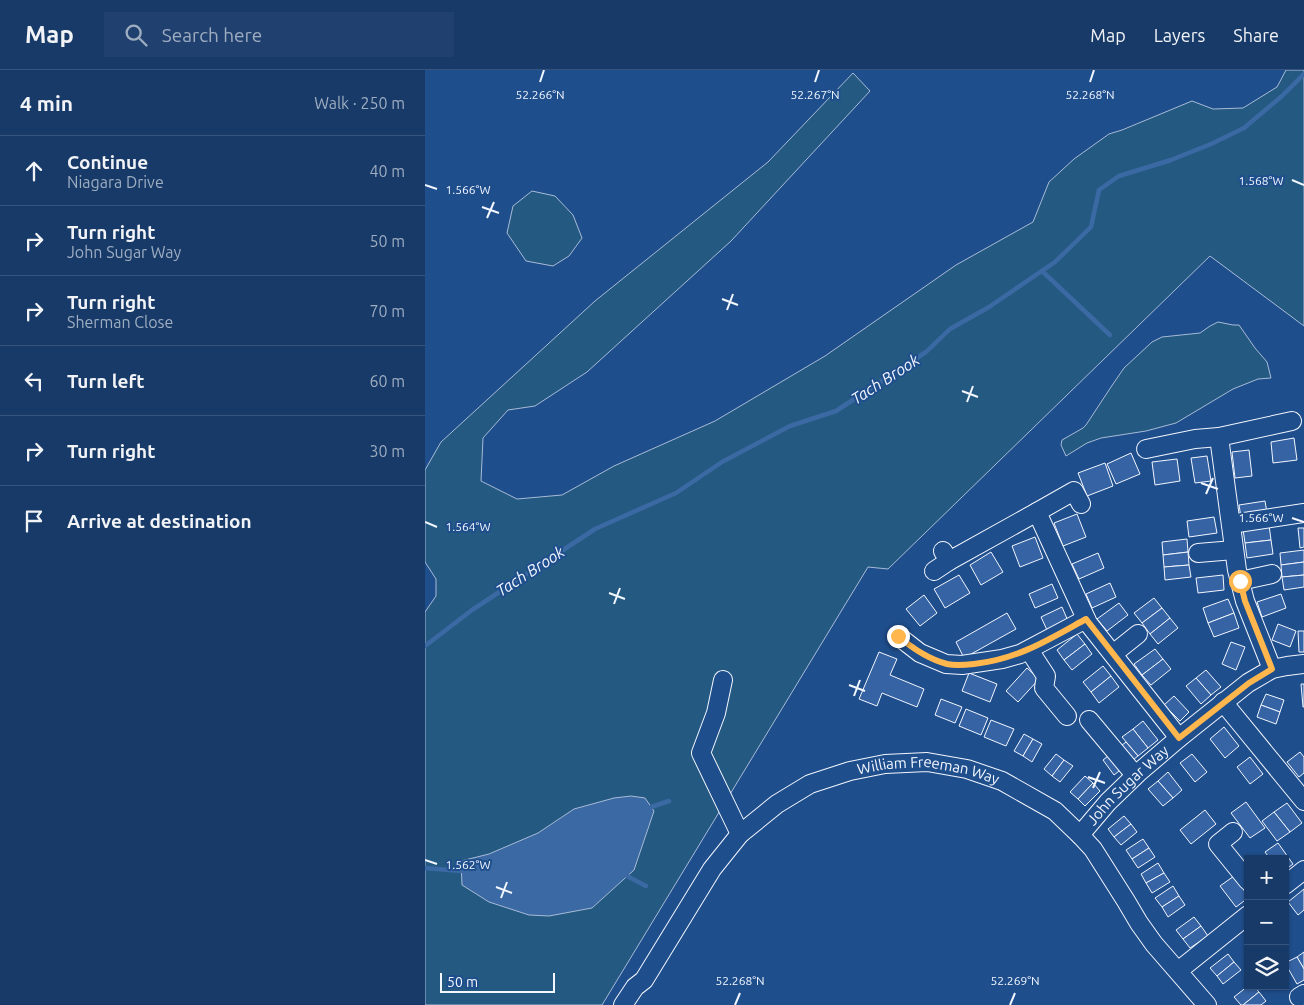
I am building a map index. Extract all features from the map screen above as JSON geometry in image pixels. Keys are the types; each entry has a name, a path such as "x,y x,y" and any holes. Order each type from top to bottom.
{"street":[{"path":"1146,449 1195,439 1219,437 1292,421"},
{"path":"1219,437 1240,581 1245,601 1272,669"},
{"path":"934,571 946,556 1018,522 1074,491 1081,504"},
{"path":"1037,512 1086,619 1179,738"},
{"path":"1231,524 1304,513"},
{"path":"1198,553 1235,550"},
{"path":"1240,581 1272,574"},
{"path":"898,636 920,653 945,664 981,663 1003,659 1029,650 1086,619"},
{"path":"1113,654 1138,634"},
{"path":"1029,650 1046,676 1044,688 1067,716"},
{"name":"John Sugar Way","path":"1080,835 1108,802 1135,776 1223,702 1272,669 1304,664"},
{"path":"723,680 716,713 701,753 740,834"},
{"path":"1223,702 1304,801"},
{"path":"1089,720 1135,776"},
{"name":"William Freeman Way","path":"644,980 712,869 740,834 777,804 810,784 849,771 885,764 927,762 967,769 1003,781 1055,811 1093,850 1154,944 1207,1005"},
{"path":"1233,832 1218,844 1244,877"},
{"path":"1289,882 1304,870"},
{"path":"1178,971 1244,918"},
{"path":"623,1005 635,987 644,980"},
{"path":"635,1005 642,993 644,980"}],"shaded area":[{"path":"1286,70 1304,70 1304,326 1210,256 888,569 868,567 602,1005 425,1005 425,612 436,596 436,579 425,562 425,470 441,442 595,301 768,162 853,73 870,91 731,241 587,372 535,406 508,410 483,438 481,481 517,499 562,495 614,466 715,421 825,356 956,265 1033,222 1049,182 1074,159 1109,134 1192,101 1213,109 1243,108 1277,87"},
{"path":"532,191 555,196 573,215 582,238 569,256 553,266 526,261 507,233 513,206"},
{"path":"1218,322 1239,325 1267,362 1271,378 1258,379 1233,389 1176,423 1146,431 1101,438 1087,443 1066,456 1061,445 1062,440 1086,425 1124,368 1152,342 1162,337 1200,333"},
{"path":"631,796 645,798 654,811 634,870 592,908 549,916 529,915 489,902 462,885 461,861 489,854 538,833 574,809 614,798"}],"building":[{"path":"1294,438 1297,460 1273,463 1271,442"},
{"path":"1249,450 1252,476 1235,478 1232,452"},
{"path":"1131,453 1140,474 1116,484 1107,464"},
{"path":"1207,456 1211,481 1195,483 1191,458"},
{"path":"1177,459 1180,481 1155,485 1152,462"},
{"path":"1105,463 1113,486 1087,496 1078,473"},
{"path":"1265,501 1267,513 1241,517 1239,505"},
{"path":"1077,514 1086,537 1063,546 1054,523"},
{"path":"1214,517 1217,533 1189,537 1187,521"},
{"path":"1269,525 1271,540 1245,543 1243,529"},
{"path":"1298,528 1304,528 1304,547 1300,548"},
{"path":"1035,537 1043,558 1020,567 1012,546"},
{"path":"1187,539 1188,552 1163,555 1162,542"},
{"path":"1271,540 1273,554 1247,558 1245,543"},
{"path":"1304,550 1304,562 1281,565 1280,553"},
{"path":"991,552 1003,572 981,585 970,565"},
{"path":"1188,552 1189,565 1164,567 1163,555"},
{"path":"1098,553 1104,568 1079,579 1072,564"},
{"path":"1304,562 1304,575 1282,577 1281,565"},
{"path":"1189,565 1191,577 1165,580 1164,567"},
{"path":"959,575 970,593 945,608 934,589"},
{"path":"1223,575 1224,590 1198,593 1196,578"},
{"path":"1304,575 1304,587 1284,590 1282,577"},
{"path":"1110,583 1116,597 1092,608 1086,594"},
{"path":"1052,584 1058,598 1035,608 1029,594"},
{"path":"1281,594 1286,608 1262,617 1257,602"},
{"path":"924,595 937,613 920,626 906,609"},
{"path":"1154,598 1162,608 1142,623 1134,613"},
{"path":"1228,599 1234,613 1208,623 1203,608"},
{"path":"1119,603 1128,615 1107,631 1097,619"},
{"path":"1062,607 1068,621 1047,630 1041,617"},
{"path":"1162,608 1170,618 1150,634 1142,623"},
{"path":"1007,613 1016,629 964,658 956,642"},
{"path":"1234,613 1239,628 1214,637 1208,623"},
{"path":"1170,618 1178,628 1158,644 1150,634"},
{"path":"1278,624 1296,631 1290,647 1272,640"},
{"path":"1298,631 1304,631 1304,652 1299,652"},
{"path":"1077,634 1085,644 1064,660 1057,650"},
{"path":"1231,642 1245,647 1236,670 1222,664"},
{"path":"1085,644 1092,654 1072,670 1064,660"},
{"path":"1155,649 1163,659 1142,675 1134,664"},
{"path":"879,652 897,659 890,675 924,689 917,707 882,693 877,706 859,699"},
{"path":"1163,659 1171,669 1151,685 1142,675"},
{"path":"1103,666 1111,676 1091,692 1083,682"},
{"path":"1027,668 1039,679 1018,702 1006,691"},
{"path":"1206,670 1221,687 1211,695 1196,678"},
{"path":"969,673 997,684 990,702 962,691"},
{"path":"1111,676 1119,687 1099,703 1091,692"},
{"path":"1196,678 1211,695 1201,704 1186,686"},
{"path":"1301,684 1304,684 1304,707 1303,707"},
{"path":"1266,694 1284,700 1280,712 1261,705"},
{"path":"1174,696 1189,712 1180,721 1164,705"},
{"path":"941,699 962,707 955,723 935,715"},
{"path":"1261,705 1280,712 1276,724 1257,717"},
{"path":"966,709 988,718 981,735 959,726"},
{"path":"991,720 1014,729 1006,746 984,737"},
{"path":"1143,721 1158,740 1148,748 1133,729"},
{"path":"1224,727 1239,746 1225,758 1210,739"},
{"path":"1133,729 1148,748 1138,756 1122,737"},
{"path":"1024,734 1033,739 1023,756 1014,751"},
{"path":"1033,739 1042,744 1032,762 1023,756"},
{"path":"1126,742 1138,756 1114,775 1103,760"},
{"path":"1300,752 1304,757 1304,773 1299,777 1287,762"},
{"path":"1056,754 1064,760 1052,776 1044,769"},
{"path":"1192,754 1207,772 1195,782 1180,763"},
{"path":"1250,757 1263,774 1250,784 1237,767"},
{"path":"1064,760 1073,766 1060,782 1052,776"},
{"path":"1168,772 1182,790 1173,798 1158,781"},
{"path":"1085,776 1093,783 1078,799 1070,792"},
{"path":"1158,781 1173,798 1163,806 1148,789"},
{"path":"1093,783 1100,791 1085,806 1078,799"},
{"path":"1246,802 1265,828 1250,838 1231,813"},
{"path":"1287,803 1302,823 1290,832 1274,812"},
{"path":"1205,810 1216,824 1191,844 1180,830"},
{"path":"1274,812 1290,832 1277,841 1262,821"},
{"path":"1124,816 1131,824 1114,837 1108,829"},
{"path":"1131,824 1137,832 1121,845 1114,837"},
{"path":"1143,839 1149,848 1132,859 1126,850"},
{"path":"1278,843 1287,855 1267,855 1265,852"},
{"path":"1149,848 1155,857 1138,868 1132,859"},
{"path":"1289,858 1293,864 1289,867"},
{"path":"1158,863 1164,873 1146,883 1141,874"},
{"path":"1164,873 1170,882 1152,893 1146,883"},
{"path":"1234,876 1244,890 1244,901 1236,907 1220,886"},
{"path":"1173,886 1179,896 1162,907 1155,898"},
{"path":"1304,889 1304,910 1298,915 1289,901"},
{"path":"1179,896 1185,905 1168,917 1162,907"},
{"path":"1194,917 1201,926 1183,939 1176,930"},
{"path":"1201,926 1208,936 1190,948 1183,939"},
{"path":"1304,952 1304,969 1297,957"},
{"path":"1228,954 1234,962 1217,976 1210,968"},
{"path":"1297,957 1304,969 1304,980 1297,984 1289,970 1289,961"},
{"path":"1234,962 1241,970 1223,984 1217,976"},
{"path":"1244,989 1257,990 1259,992 1243,1005 1234,997"},
{"path":"1259,992 1266,1001 1261,1005 1243,1005"}],"waterway":[{"name":"Tach Brook","path":"425,646 472,610 595,529 676,493 722,462 790,426 836,411 926,352 950,329 989,307 1055,262 1091,227 1099,190 1119,176 1171,160 1244,128 1282,96 1304,74"},
{"path":"1042,271 1110,335"},
{"path":"651,807 669,801"},
{"path":"425,868 461,871"},
{"path":"627,876 646,886"}],"route":[{"path":"898,636 920,653 931,658 945,664 962,665 1003,659 1020,654 1086,619 1179,738 1223,702 1272,669 1245,601 1240,581"}]}
